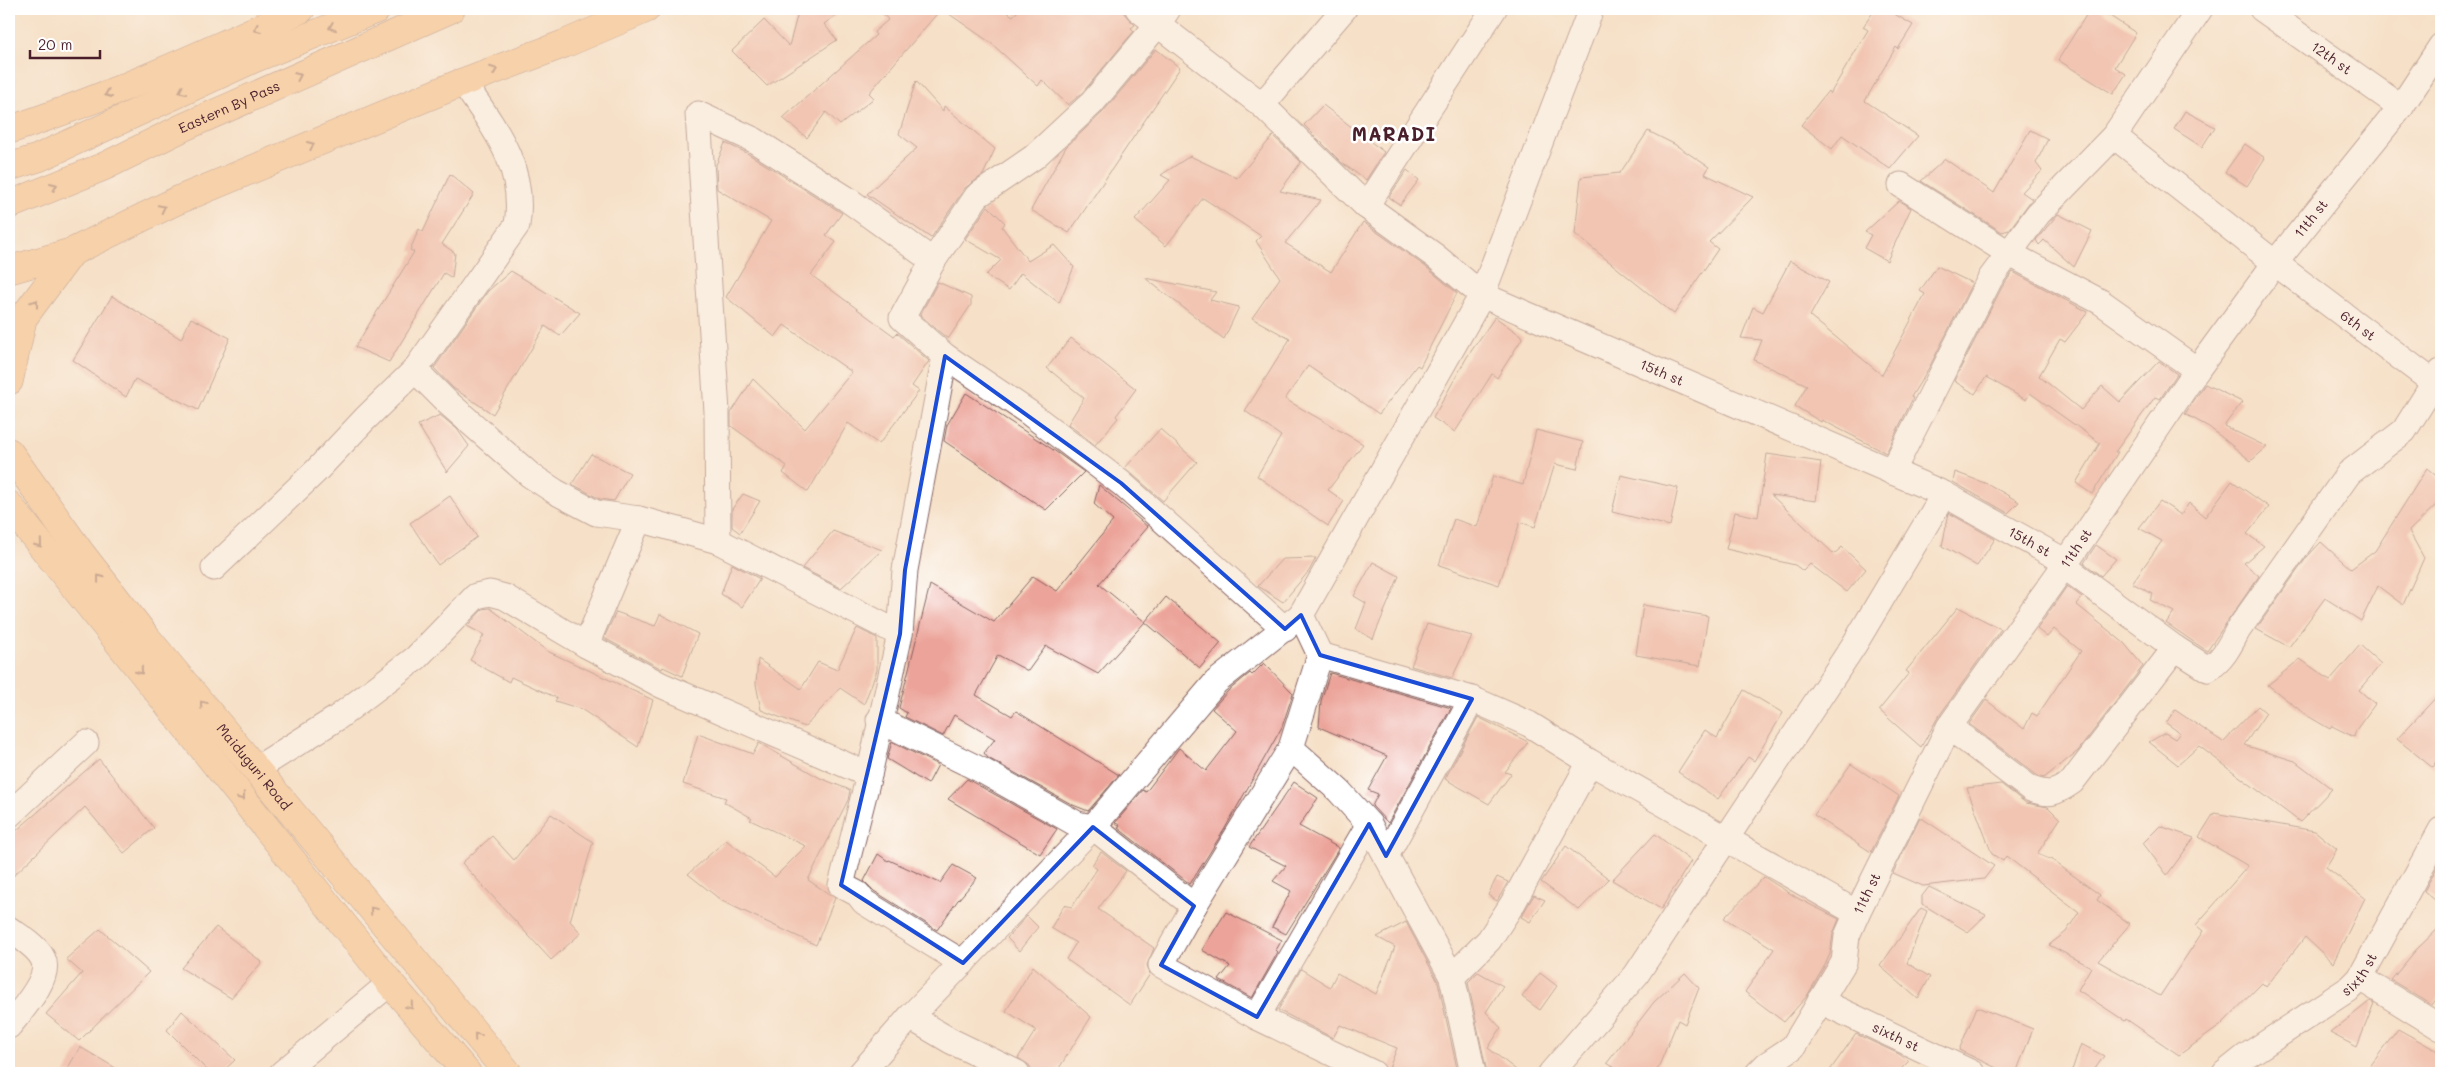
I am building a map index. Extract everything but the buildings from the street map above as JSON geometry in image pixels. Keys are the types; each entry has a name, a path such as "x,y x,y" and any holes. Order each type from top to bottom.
{"main road":[{"path":"9,130 82,105 212,50 301,9"},
{"path":"9,167 38,158 254,59 377,9"},
{"name":"Eastern By Pass","path":"9,205 105,166 202,119 451,9"},
{"path":"9,270 72,252 176,201 463,82 564,44 646,9"},
{"path":"9,381 23,318 72,252"},
{"name":"Maiduguri Road","path":"9,452 92,567 256,769 508,1073"},
{"name":"Maiduguri Road","path":"9,505 390,983 467,1073"}],"street":[{"name":"15th st","path":"1138,9 1163,16 1262,105 1366,206 1435,256 1482,295 1944,494 2059,558 2064,566 2175,648 2208,669 2218,663 2349,473 2404,431 2439,381"},
{"path":"1262,105 1344,9"},
{"path":"1366,206 1494,9"},
{"path":"861,1073 910,1017 1093,827 1216,682 1293,622 1482,295 1591,9"},
{"path":"1892,472 1990,280 2038,214 2114,136 2200,9"},
{"name":"12th st","path":"2262,9 2401,107"},
{"path":"1163,16 1092,103 1034,157 977,196 933,261 902,318 945,356 1028,412 1121,483 1293,622 1320,655 1472,699 1529,724 1590,762 1857,913"},
{"name":"11th st","path":"1766,1070 1793,1047 1844,962 1848,936 1857,913 1949,727 2064,566 2197,370 2275,263 2401,107 2441,46"},
{"path":"214,568 316,471 365,418 415,370 517,225 520,204 517,181 509,154 463,82"},
{"path":"718,541 717,412 711,289 701,175 698,114 762,146 847,199 933,261"},
{"name":"6th st","path":"2114,136 2275,263 2439,381"},
{"path":"1901,185 2010,254 2101,302 2197,370"},
{"path":"945,356 906,570 900,634 879,720 869,775 840,885 858,894 864,902 963,963"},
{"path":"415,370 446,401 530,475 556,492 596,513 639,519 718,541 900,634"},
{"path":"1551,1073 1636,975 1724,839 1854,645 1944,494"},
{"path":"586,646 639,519"},
{"path":"256,769 337,718 416,658 476,596 490,594 505,597 586,646 661,685 869,775"},
{"path":"1949,727 2031,789 2045,794 2059,790 2072,782 2175,648"},
{"path":"1320,655 1291,748 1194,906 1161,965 1257,1017 1373,1073"},
{"path":"1386,856 1472,699"},
{"path":"879,720 981,770 1077,824 1093,827 1194,906"},
{"path":"9,815 86,743"},
{"path":"1291,748 1339,791 1369,824 1452,977 1473,1073"},
{"path":"1452,977 1489,940 1513,903 1590,762"},
{"path":"1257,1017 1369,824"},
{"name":"sixth st","path":"2225,1073 2245,1057 2350,988 2360,978 2441,830"},
{"path":"9,928 35,948 44,960 44,972 32,997 9,1026"},
{"path":"2360,978 2441,1028"},
{"path":"282,1073 390,983"},
{"name":"sixth st","path":"1820,1001 1972,1073"},
{"path":"910,1017 951,1041 1017,1073"}],"highlighted area":[{"path":"945,356 1121,483 1285,629 1301,615 1320,655 1472,699 1386,856 1369,824 1257,1017 1161,965 1194,906 1093,827 963,963 841,885 900,634 905,570"}],"district":[{"name":"MARADI","path":"1394,134"}]}
